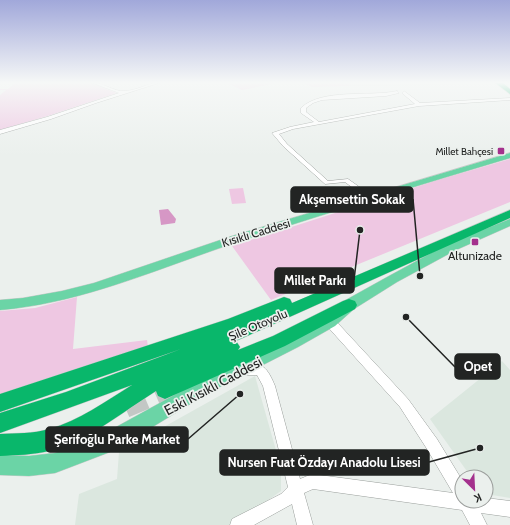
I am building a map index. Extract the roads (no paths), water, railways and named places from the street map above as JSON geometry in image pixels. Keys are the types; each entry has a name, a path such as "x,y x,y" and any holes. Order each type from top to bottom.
{"highway":[{"name":"Şile Otoyolu","path":"0,403 234,324 379,263 481,217 510,206"},
{"name":"Şile Otoyolu","path":"0,423 56,405 242,332 510,214"},
{"path":"0,445 28,444 49,440 74,431 91,423 159,379 291,321 386,268"},
{"path":"165,390 279,341 349,305"}],"main road":[{"name":"Kısıklı Caddesi","path":"0,305 23,304 96,287 236,239 510,155"},
{"name":"Eski Kısıklı Caddesi","path":"0,465 29,466 55,463 103,445 204,387 293,343 330,322 349,305 452,247 510,222"}],"street":[{"path":"0,132 84,106"},
{"path":"304,106 303,108 304,113 319,124"},
{"path":"312,119 397,106"},
{"path":"369,198 346,180 327,183 275,134 276,131 411,106"},
{"path":"330,322 404,403 432,444 454,481"},
{"path":"237,371 255,368 263,372 270,386 305,525"},
{"path":"238,525 286,499 297,489 312,481 454,498"},
{"path":"494,505 510,509"},
{"path":"470,509 479,525"}],"tunnel":[{"path":"125,407 165,390"}],"place":[{"name":"Millet Bahçesi","path":"501,151"},
{"name":"Millet Parkı","path":"360,230"},
{"name":"Altunizade","path":"475,242"},
{"name":"Akşemsettin Sokak","path":"420,276"},
{"name":"Opet","path":"406,317"},
{"name":"Şerifoğlu Parke Market","path":"240,394"},
{"name":"Nursen Fuat Özdayı Anadolu Lisesi","path":"480,448"}]}
